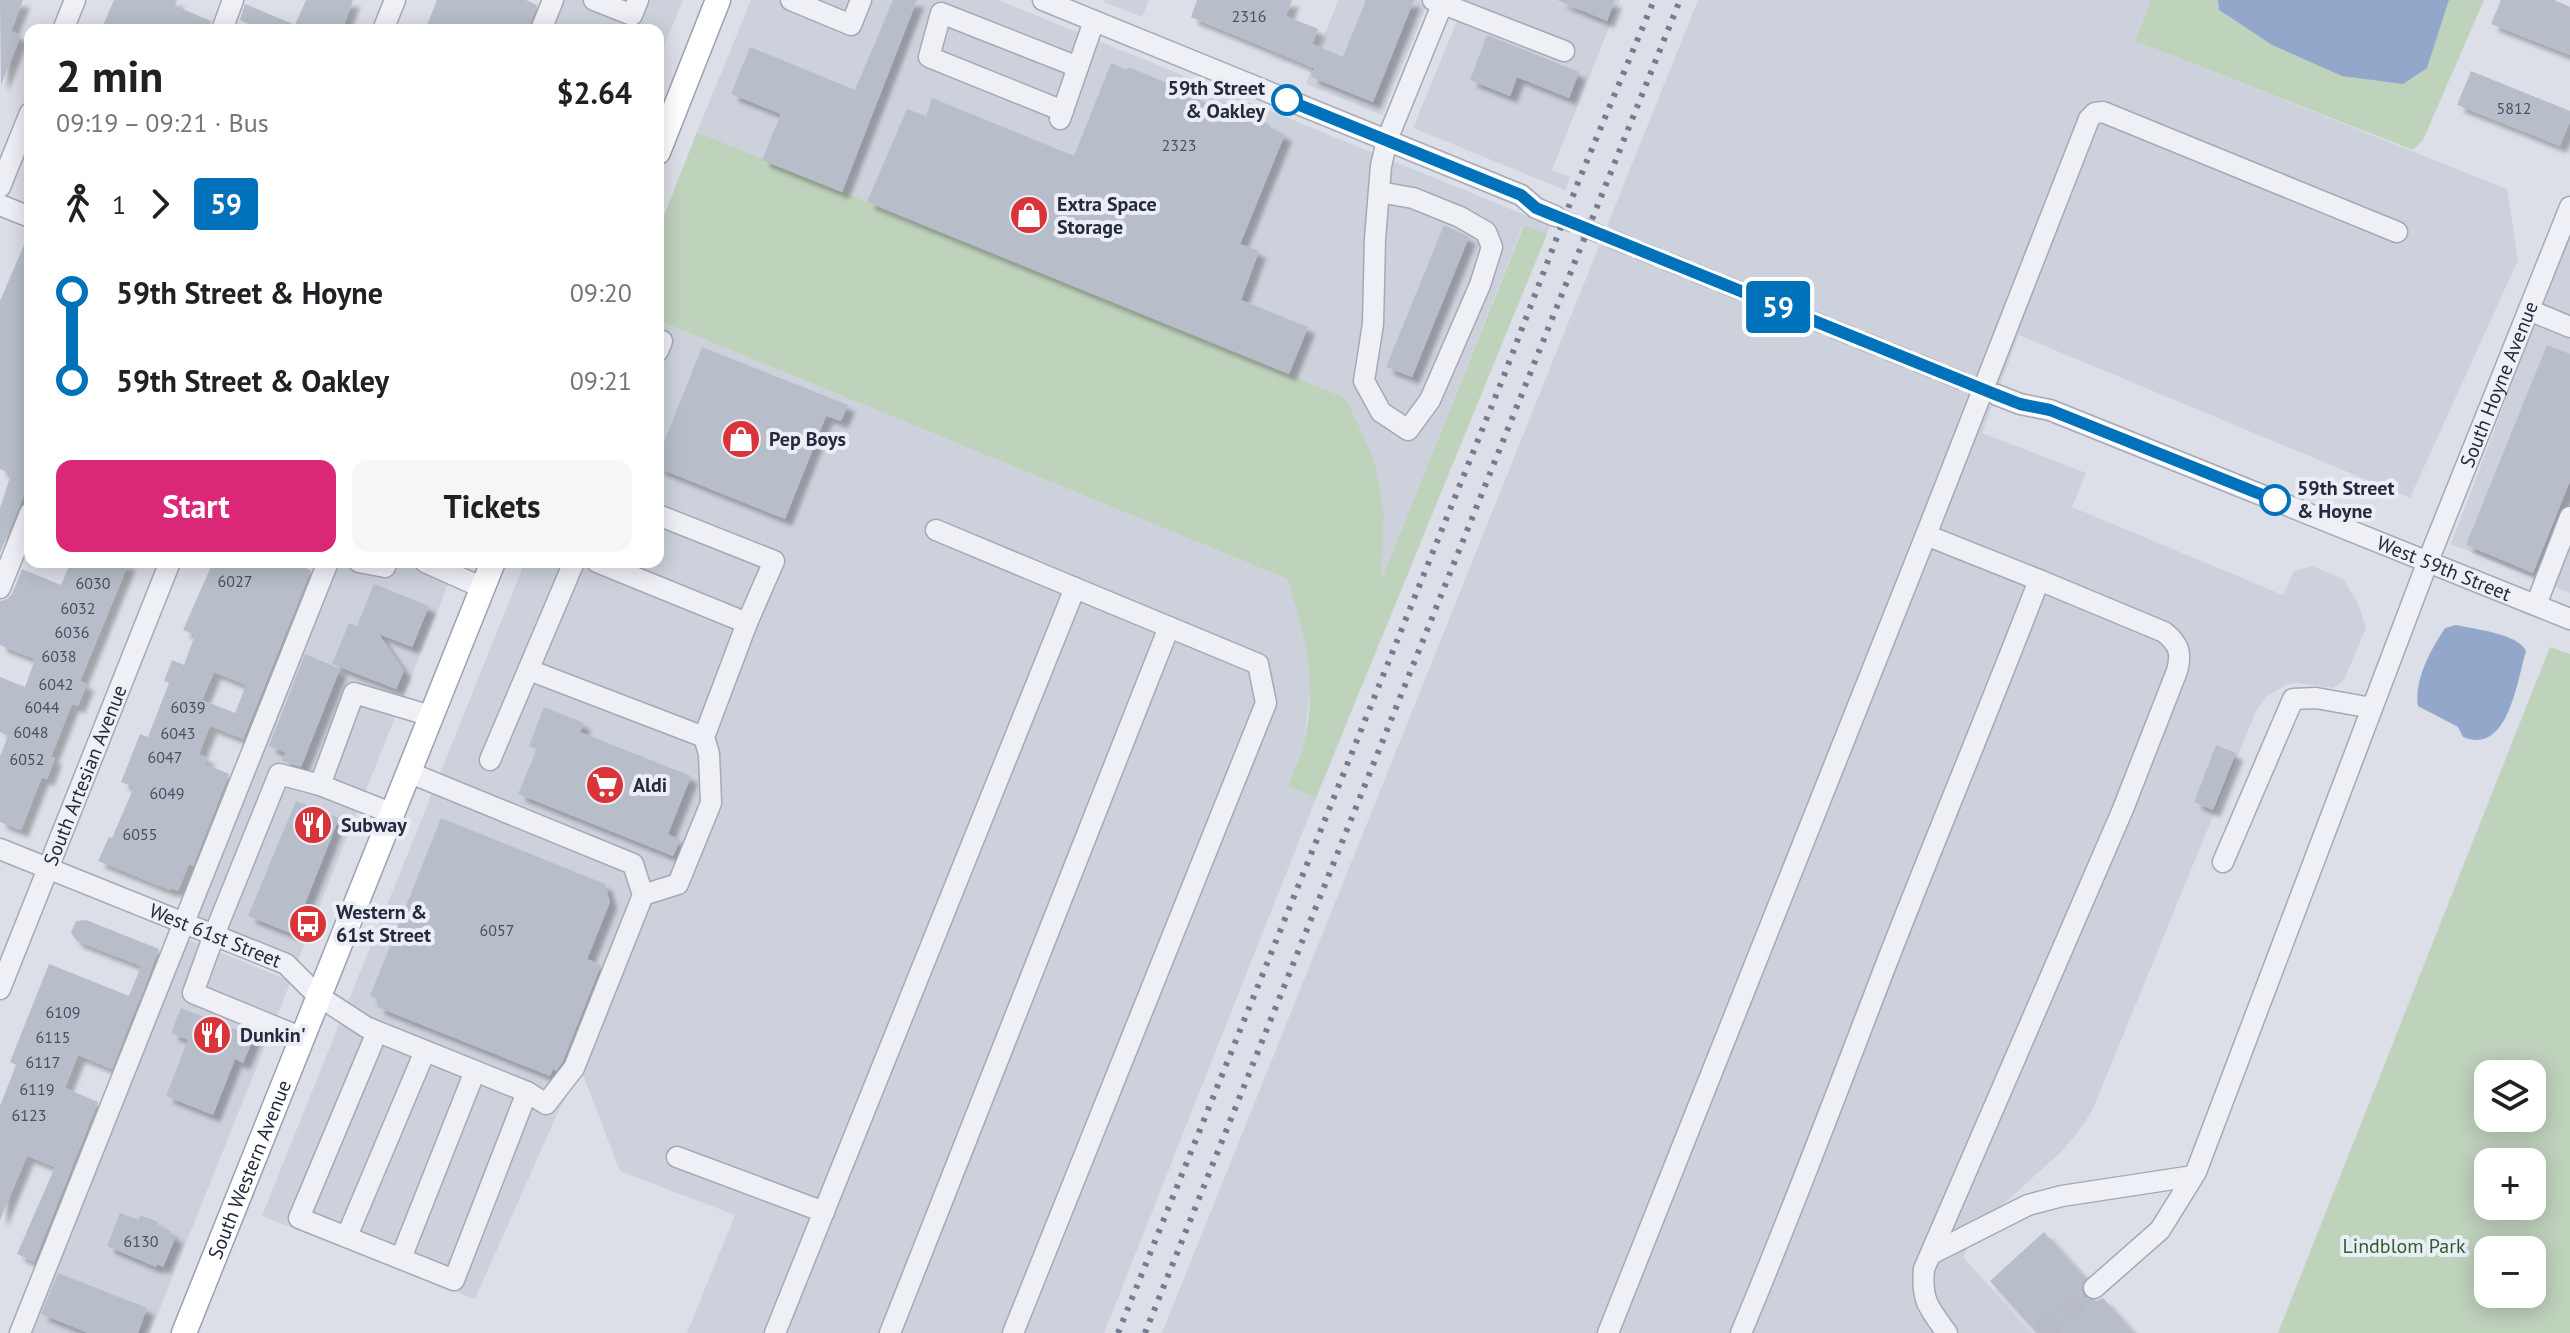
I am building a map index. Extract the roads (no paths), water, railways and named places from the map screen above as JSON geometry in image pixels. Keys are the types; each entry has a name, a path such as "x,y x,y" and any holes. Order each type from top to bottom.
{"main road":[{"path":"664,137 718,0"},
{"name":"South Western Avenue","path":"184,1333 300,1037 491,568"}],"street":[{"path":"65,24 75,0"},
{"path":"224,24 233,0"},
{"path":"385,24 395,0"},
{"path":"543,24 553,0"},
{"path":"594,0 632,15 638,0"},
{"path":"791,0 851,25 861,0"},
{"path":"1043,0 1086,12 1521,195 1536,208 1557,209"},
{"path":"1379,192 1413,198 1460,217 1486,232 1492,247 1480,285 1430,400 1408,430 1381,412 1364,381 1373,324 1375,239 1381,166 1387,140 1440,1 1564,51"},
{"path":"1078,67 941,13 929,57 1062,115 1078,67 1086,12"},
{"path":"1608,1333 2089,119 2095,113 2103,112 2397,232"},
{"path":"0,187 24,128"},
{"path":"0,205 24,215"},
{"name":"South Hoyne Avenue","path":"2094,1288 2160,1230 2193,1176 2428,561 2570,207"},
{"path":"2529,310 2570,327"},
{"name":"West 59th Street","path":"1999,389 2020,404 2050,410 2570,619"},
{"path":"408,772 633,864 643,895 678,884 711,803 709,754 704,737 774,561 664,517"},
{"path":"2536,605 2570,517"},
{"path":"0,588 24,528"},
{"path":"936,530 1258,664 1266,703 1013,1333"},
{"path":"1926,535 2164,632 2176,641 2181,657 2123,809 1924,1269 1922,1292 1931,1312 1947,1333"},
{"name":"South Artesian Avenue","path":"0,989 168,568"},
{"path":"20,1333 326,568"},
{"path":"438,568 483,588"},
{"path":"490,760 572,568"},
{"path":"612,568 747,623"},
{"path":"1741,1333 1795,1206 1887,962 1988,715 2039,580"},
{"path":"775,1333 1075,588"},
{"path":"890,1333 1169,627"},
{"path":"529,670 704,737"},
{"path":"320,785 354,693 431,716"},
{"path":"2223,862 2293,699 2316,698 2372,708"},
{"path":"300,1037 193,993 279,774 320,785 391,813"},
{"name":"West 61st Street","path":"0,849 286,964 317,995 377,1032 527,1092 546,1104 574,1068 643,895"},
{"path":"377,1032 299,1218 454,1280 527,1092"},
{"path":"347,1236 425,1051"},
{"path":"401,1258 475,1071"},
{"path":"677,1157 824,1212"},
{"path":"1931,1254 2028,1205 2062,1196 2193,1176"}],"water":[{"path":"2218,0 2449,0 2427,68 2403,84 2342,76 2272,45 2219,10"},
{"path":"2456,625 2506,636 2526,651 2508,712 2491,736 2478,740 2463,737 2458,727 2418,706 2421,675 2429,655 2445,628"}],"tunnel":[{"path":"1555,216 1997,395"},
{"path":"2041,1333 2094,1288"}],"railway":[{"path":"1118,1333 1503,378 1579,180 1654,0"},
{"path":"1145,1333 1680,0"}],"place":[{"name":"59th Street & Oakley","path":"1287,100"},
{"name":"Extra Space Storage","path":"1029,215"},
{"name":"Pep Boys","path":"741,439"},
{"name":"59th Street & Hoyne","path":"2275,500"},
{"name":"Aldi","path":"605,785"},
{"name":"Subway","path":"313,825"},
{"name":"Western & 61st Street","path":"308,924"},
{"name":"Dunkin'","path":"212,1035"}],"park label":[{"name":"Lindblom Park","path":"2404,1246"}]}
